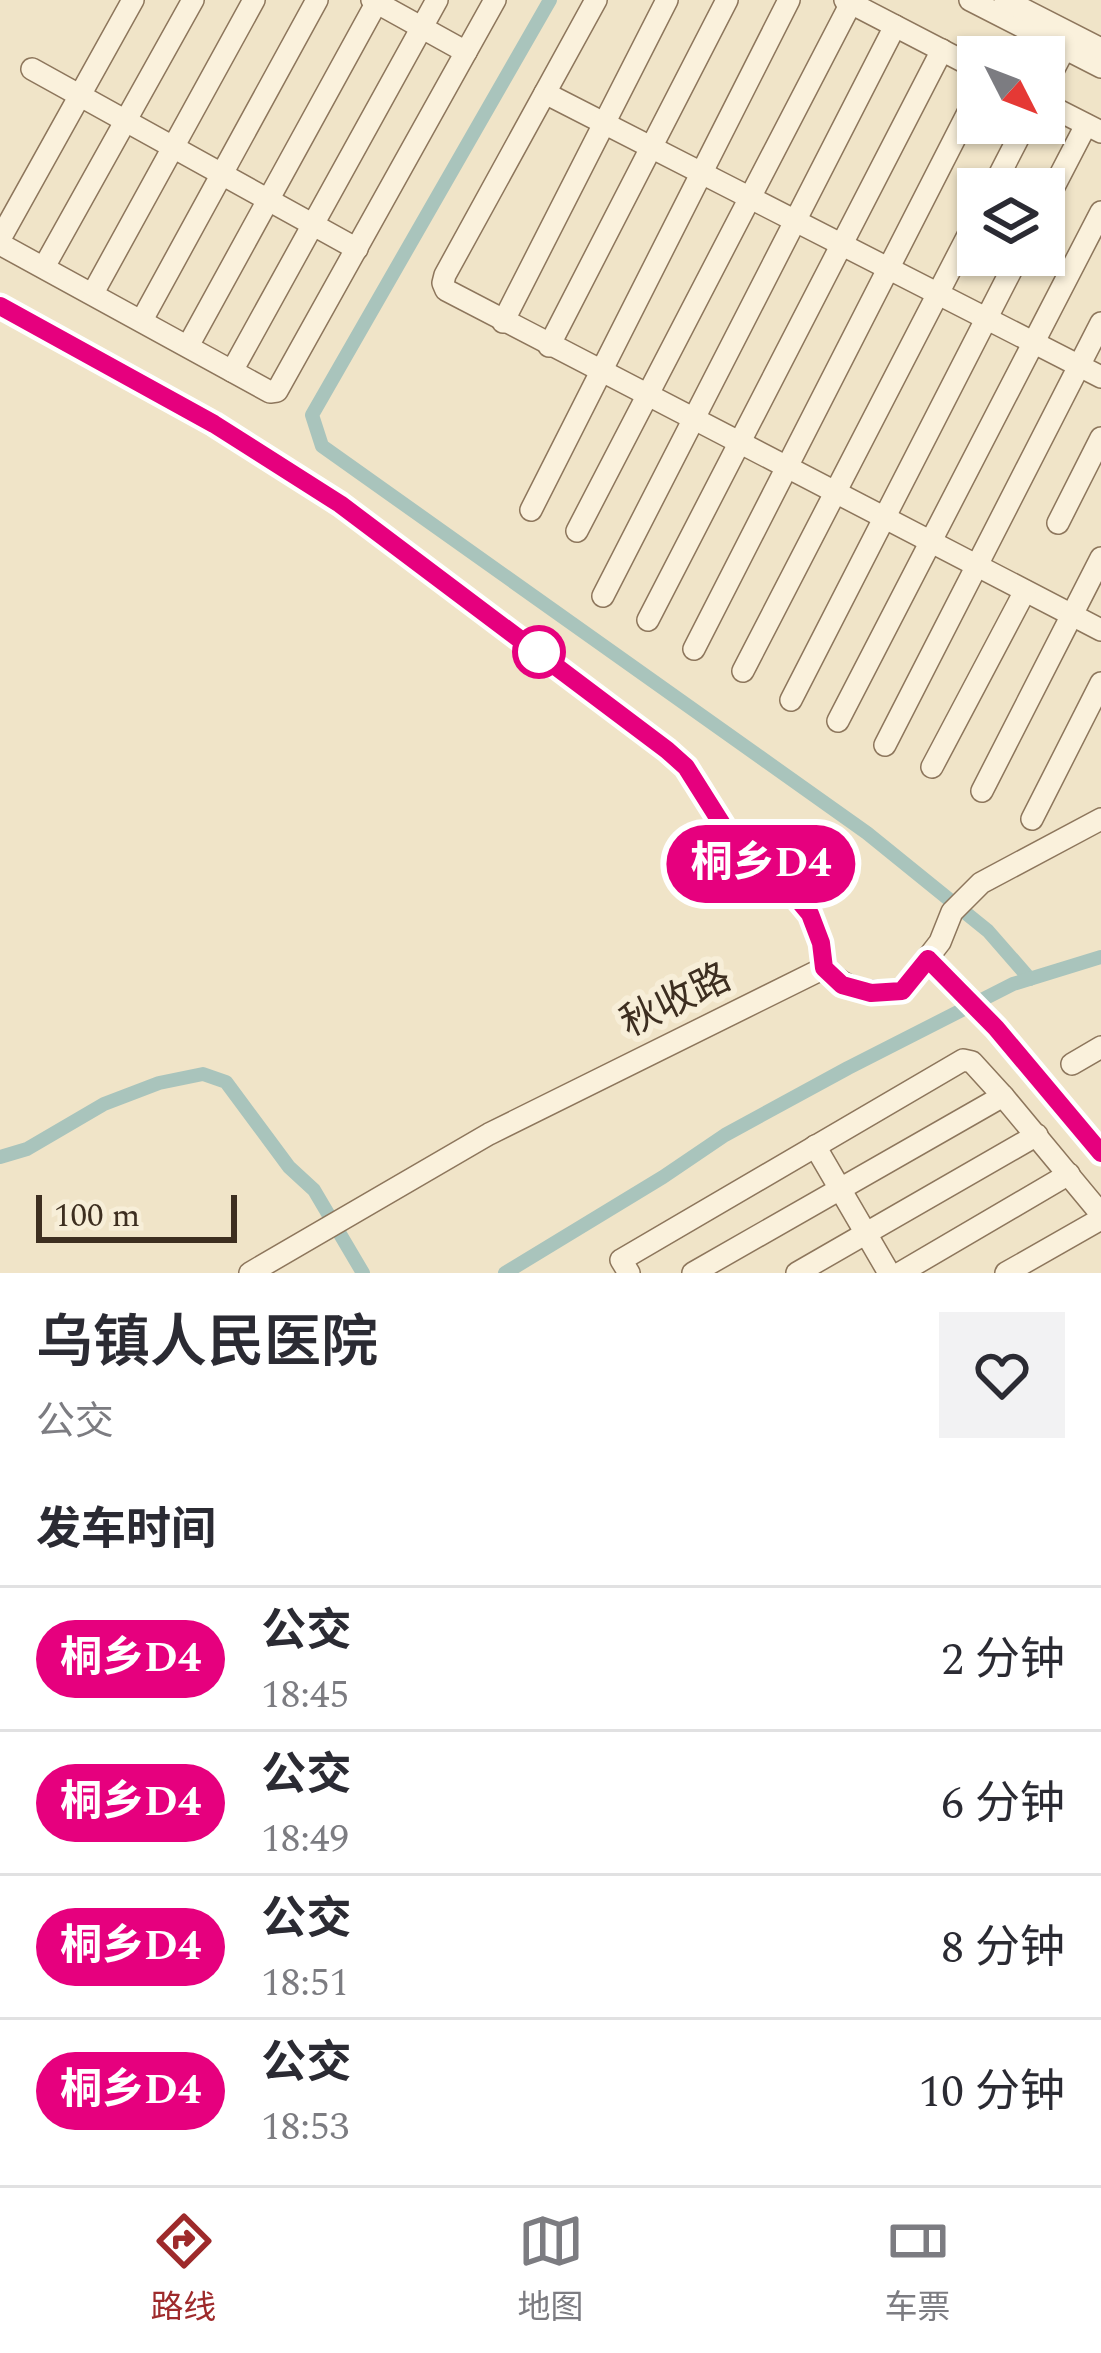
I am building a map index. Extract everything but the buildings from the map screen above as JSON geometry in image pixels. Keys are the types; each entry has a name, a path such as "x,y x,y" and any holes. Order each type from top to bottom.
{"street":[{"path":"133,0 0,241 270,392 277,391 495,0"},
{"path":"44,267 193,0"},
{"path":"93,293 254,0"},
{"path":"142,320 317,0"},
{"path":"232,370 437,0"},
{"path":"596,0 443,283 446,290 1101,630"},
{"path":"503,322 667,0"},
{"path":"549,346 727,0"},
{"path":"531,510 789,0"},
{"path":"970,0 1068,41 1101,49"},
{"path":"1005,0 1101,67"},
{"path":"188,346 375,1 466,52"},
{"path":"577,531 848,2 957,58"},
{"path":"603,596 896,26"},
{"path":"1065,47 1068,41"},
{"path":"648,620 942,50"},
{"path":"32,69 357,249"},
{"path":"545,93 1101,377"},
{"path":"1065,114 1094,128 1065,173"},
{"path":"694,649 957,134"},
{"path":"838,721 1101,212"},
{"path":"743,670 957,256"},
{"path":"791,700 1008,276"},
{"path":"0,306 214,424 340,504 667,750 686,767 727,832 810,914 824,968 842,985 871,993 902,991 940,942 952,912 981,883 1101,819"},
{"path":"885,745 1101,323"},
{"path":"1058,523 1101,438"},
{"path":"982,791 1101,558"},
{"path":"932,766 1025,591"},
{"path":"1032,819 1101,682"},
{"path":"928,959 996,1028 1101,1153"},
{"name":"秋收路","path":"250,1273 489,1134 824,968"},
{"path":"1072,1064 1101,1047"},
{"path":"625,1267 815,1146 963,1060 972,1062 1004,1096 1101,1216 1006,1273"},
{"path":"693,1273 1004,1096"},
{"path":"797,1273 1036,1135"},
{"path":"815,1146 889,1273"},
{"path":"900,1273 1069,1174"}],"waterway":[{"path":"550,0 312,415 322,446 867,833 988,931 1030,979"},
{"path":"505,1273 725,1135 848,1068 1013,984 1101,957"},
{"path":"0,1157 27,1149 104,1104 159,1083 203,1074 226,1082 289,1167 314,1190 363,1273"}],"bus line":[{"name":"桐乡D4","path":"0,306 214,424 340,504 667,750 686,767 727,832 810,914 824,968 842,985 871,993 902,991 928,959 996,1028 1101,1153"}]}
